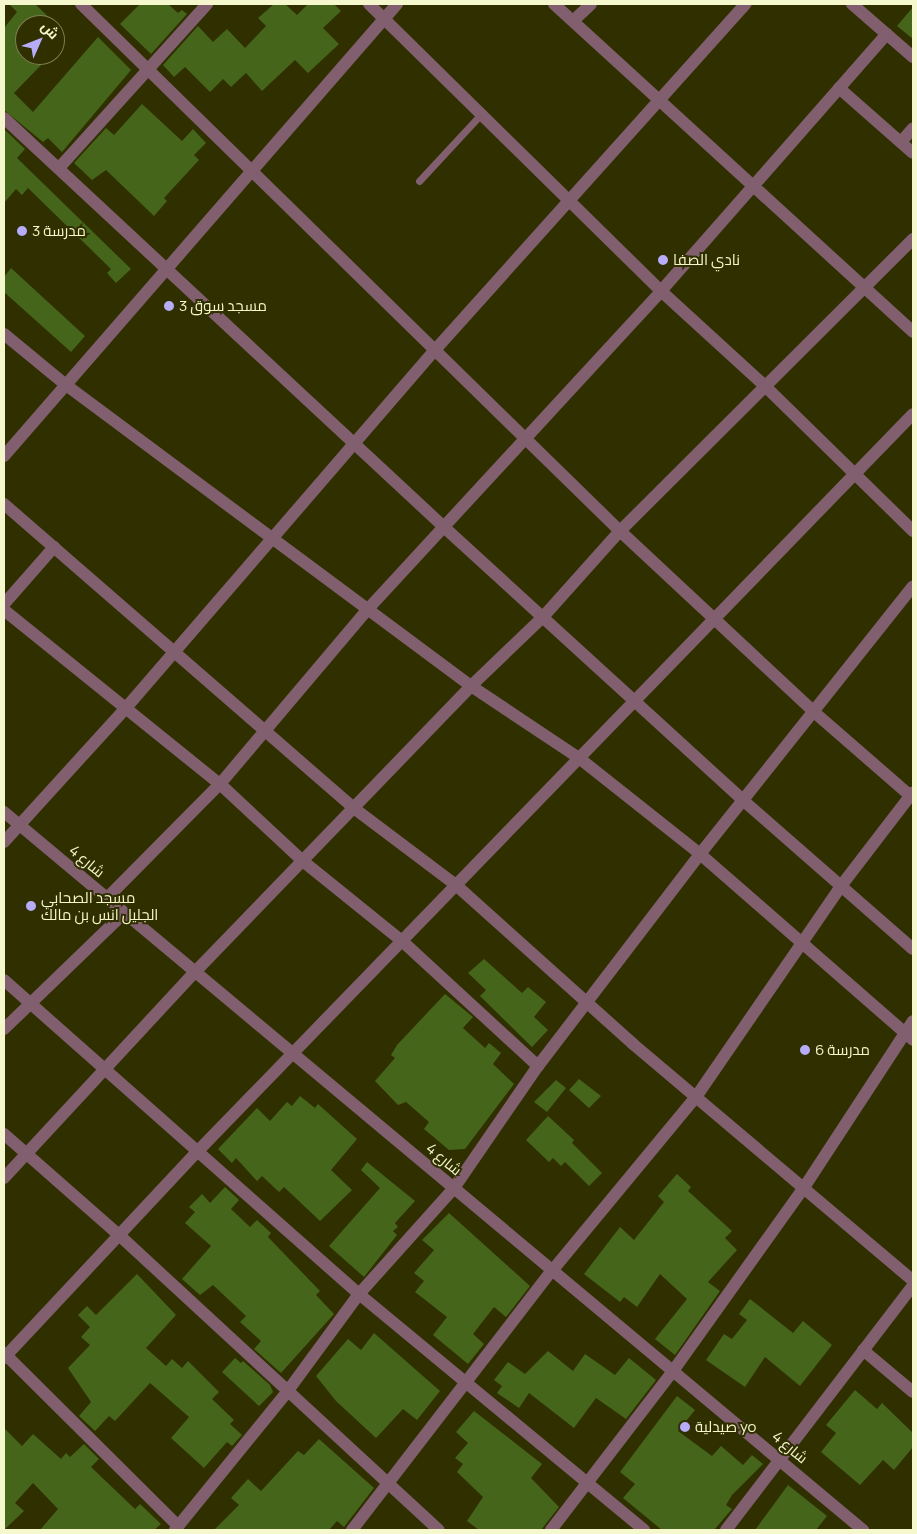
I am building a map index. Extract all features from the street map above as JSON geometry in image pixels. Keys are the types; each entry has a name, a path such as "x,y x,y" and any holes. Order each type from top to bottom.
{"street":[{"path":"81,4 435,350 526,436 620,530 814,712 912,795 841,886 804,943 696,1097 551,1272 352,1530"},
{"path":"59,168 207,4"},
{"path":"369,4 661,291 766,386 913,530"},
{"path":"4,456 169,270 252,170 397,4"},
{"path":"554,4 574,20 658,100 913,332"},
{"path":"574,20 591,4"},
{"path":"4,842 125,709 435,350 745,4"},
{"path":"852,4 913,57"},
{"path":"106,899 220,784 267,732 368,609 445,528 526,436 661,291 886,34"},
{"path":"838,88 913,153"},
{"path":"4,118 445,528 745,802 913,949"},
{"path":"900,142 913,128"},
{"path":"4,1178 194,973 304,862 471,686 543,617 620,530 866,288 913,239"},
{"path":"4,334 66,385 471,686 579,758 700,854 909,1036"},
{"path":"913,414 856,476 197,1152 4,1355 177,1528 287,1392 359,1294 454,1188 538,1066 586,1002 700,854 745,802 913,586"},
{"path":"4,504 355,809 457,886 586,1002 696,1097 805,1186 913,1281"},
{"path":"4,604 54,548"},
{"path":"4,610 220,784 304,862 402,941 538,1066"},
{"name":"شارع 4","path":"4,812 123,914 454,1188 551,1272 674,1371 863,1530"},
{"path":"4,1029 123,914"},
{"path":"4,980 107,1068 197,1152 359,1294 644,1530"},
{"path":"551,1530 674,1371 909,1036 913,1020"},
{"path":"4,1134 120,1235 387,1485 439,1530"},
{"path":"726,1530 913,1285"},
{"path":"863,1350 913,1392"}],"lane":[{"path":"419,181 482,113"}],"building":[{"path":"9,4 35,4 47,15 15,15 15,65 41,65 14,93 33,112 98,37 131,70 62,152 48,138 43,142 4,110 4,28 17,12"},
{"path":"140,4 168,4 178,13 182,10 187,14 151,54 120,24"},
{"path":"274,4 285,4 297,15 308,4 334,4 341,11 323,28 339,44 308,73 295,60 262,91 246,73 231,87 223,79 210,92 185,67 174,77 163,65 198,26 213,42 227,29 245,48 266,26 258,18"},
{"path":"913,7 913,39 897,26"},
{"path":"142,104 182,141 193,129 206,143 194,155 199,160 164,198 167,201 154,216 106,170 92,180 74,163 106,128 114,135"},
{"path":"4,129 25,149 17,158 131,269 116,283 107,273 111,269 28,188 22,195 16,189 4,203"},
{"path":"11,268 85,336 71,352 4,292 4,277"},
{"path":"484,959 522,993 528,987 546,1002 534,1017 548,1030 532,1047 480,996 486,990 468,973"},
{"path":"445,994 473,1017 463,1028 485,1048 489,1043 501,1053 493,1064 514,1084 465,1149 449,1150 424,1129 429,1122 406,1102 398,1105 375,1081 395,1058 391,1055 397,1045"},
{"path":"579,1079 601,1096 589,1108 569,1090"},
{"path":"556,1080 566,1088 547,1112 534,1102"},
{"path":"300,1096 315,1108 318,1104 357,1139 331,1170 352,1190 320,1221 284,1187 279,1192 262,1176 257,1181 236,1158 232,1163 218,1149 257,1108 270,1121 287,1102 292,1106"},
{"path":"548,1116 574,1140 572,1143 602,1173 589,1186 565,1162 561,1166 553,1158 549,1162 526,1140"},
{"path":"367,1162 415,1201 395,1223 398,1227 393,1231 397,1235 364,1277 329,1246 380,1188 361,1170"},
{"path":"677,1174 691,1187 688,1191 732,1231 725,1238 737,1250 708,1282 720,1291 675,1355 655,1339 687,1299 660,1274 637,1307 624,1297 620,1302 584,1274 620,1227 634,1240 664,1202 658,1196"},
{"path":"225,1187 239,1200 231,1209 250,1227 257,1220 271,1233 268,1237 320,1291 316,1295 334,1314 281,1373 254,1349 261,1341 240,1322 246,1316 213,1285 200,1295 182,1279 211,1246 185,1223 195,1212 189,1207 202,1194 210,1203"},
{"path":"449,1213 530,1286 506,1317 494,1307 473,1334 484,1344 468,1364 433,1335 447,1317 415,1292 424,1281 414,1273 434,1250 422,1240"},
{"path":"137,1274 176,1315 146,1348 166,1366 172,1359 182,1368 188,1361 219,1392 212,1399 234,1420 230,1424 242,1435 232,1446 227,1442 204,1468 171,1438 189,1417 150,1383 115,1421 109,1416 95,1431 79,1416 91,1402 68,1368 90,1345 81,1337 90,1327 78,1315 87,1306 96,1315"},
{"path":"750,1299 793,1333 803,1321 832,1345 800,1386 765,1357 745,1387 706,1360 724,1334 732,1339 747,1320 739,1314"},
{"path":"374,1333 440,1391 417,1420 403,1409 376,1438 336,1401 316,1376 348,1339 361,1350"},
{"path":"548,1351 573,1371 585,1354 615,1375 629,1358 656,1380 626,1419 596,1398 574,1428 529,1393 519,1408 497,1393 502,1386 494,1380 508,1362 525,1374"},
{"path":"235,1358 241,1363 243,1361 270,1385 273,1392 259,1406 222,1372"},
{"path":"855,1390 877,1409 882,1403 913,1433 913,1447 894,1470 883,1460 860,1485 821,1452 836,1433 826,1425"},
{"path":"677,1396 695,1410 678,1431 712,1456 721,1446 743,1465 752,1455 763,1464 732,1495 726,1505 732,1509 714,1530 662,1530 623,1498 635,1484 620,1472"},
{"path":"474,1411 542,1464 531,1478 559,1507 541,1530 479,1530 467,1521 483,1497 457,1472 463,1464 455,1458 468,1443 456,1432"},
{"path":"4,1428 22,1446 33,1434 61,1459 66,1453 70,1457 84,1444 99,1459 91,1467 135,1509 140,1504 161,1524 154,1530 40,1530 58,1509 33,1483 15,1503 24,1511 4,1530"},
{"path":"319,1439 374,1488 344,1527 337,1521 329,1530 214,1530 239,1505 231,1498 248,1479 261,1491 298,1451 304,1455"},
{"path":"788,1485 827,1516 816,1530 755,1530"}],"place":[{"name":"مدرسة 3","path":"22,231"},
{"name":"نادي الصفا","path":"663,260"},
{"name":"مسجد سوق 3","path":"169,306"},
{"name":"مسجد الصحابي الجليل انس بن مالك","path":"31,906"},
{"name":"مدرسة 6","path":"805,1050"},
{"name":"صيدلية yo","path":"685,1427"}]}
